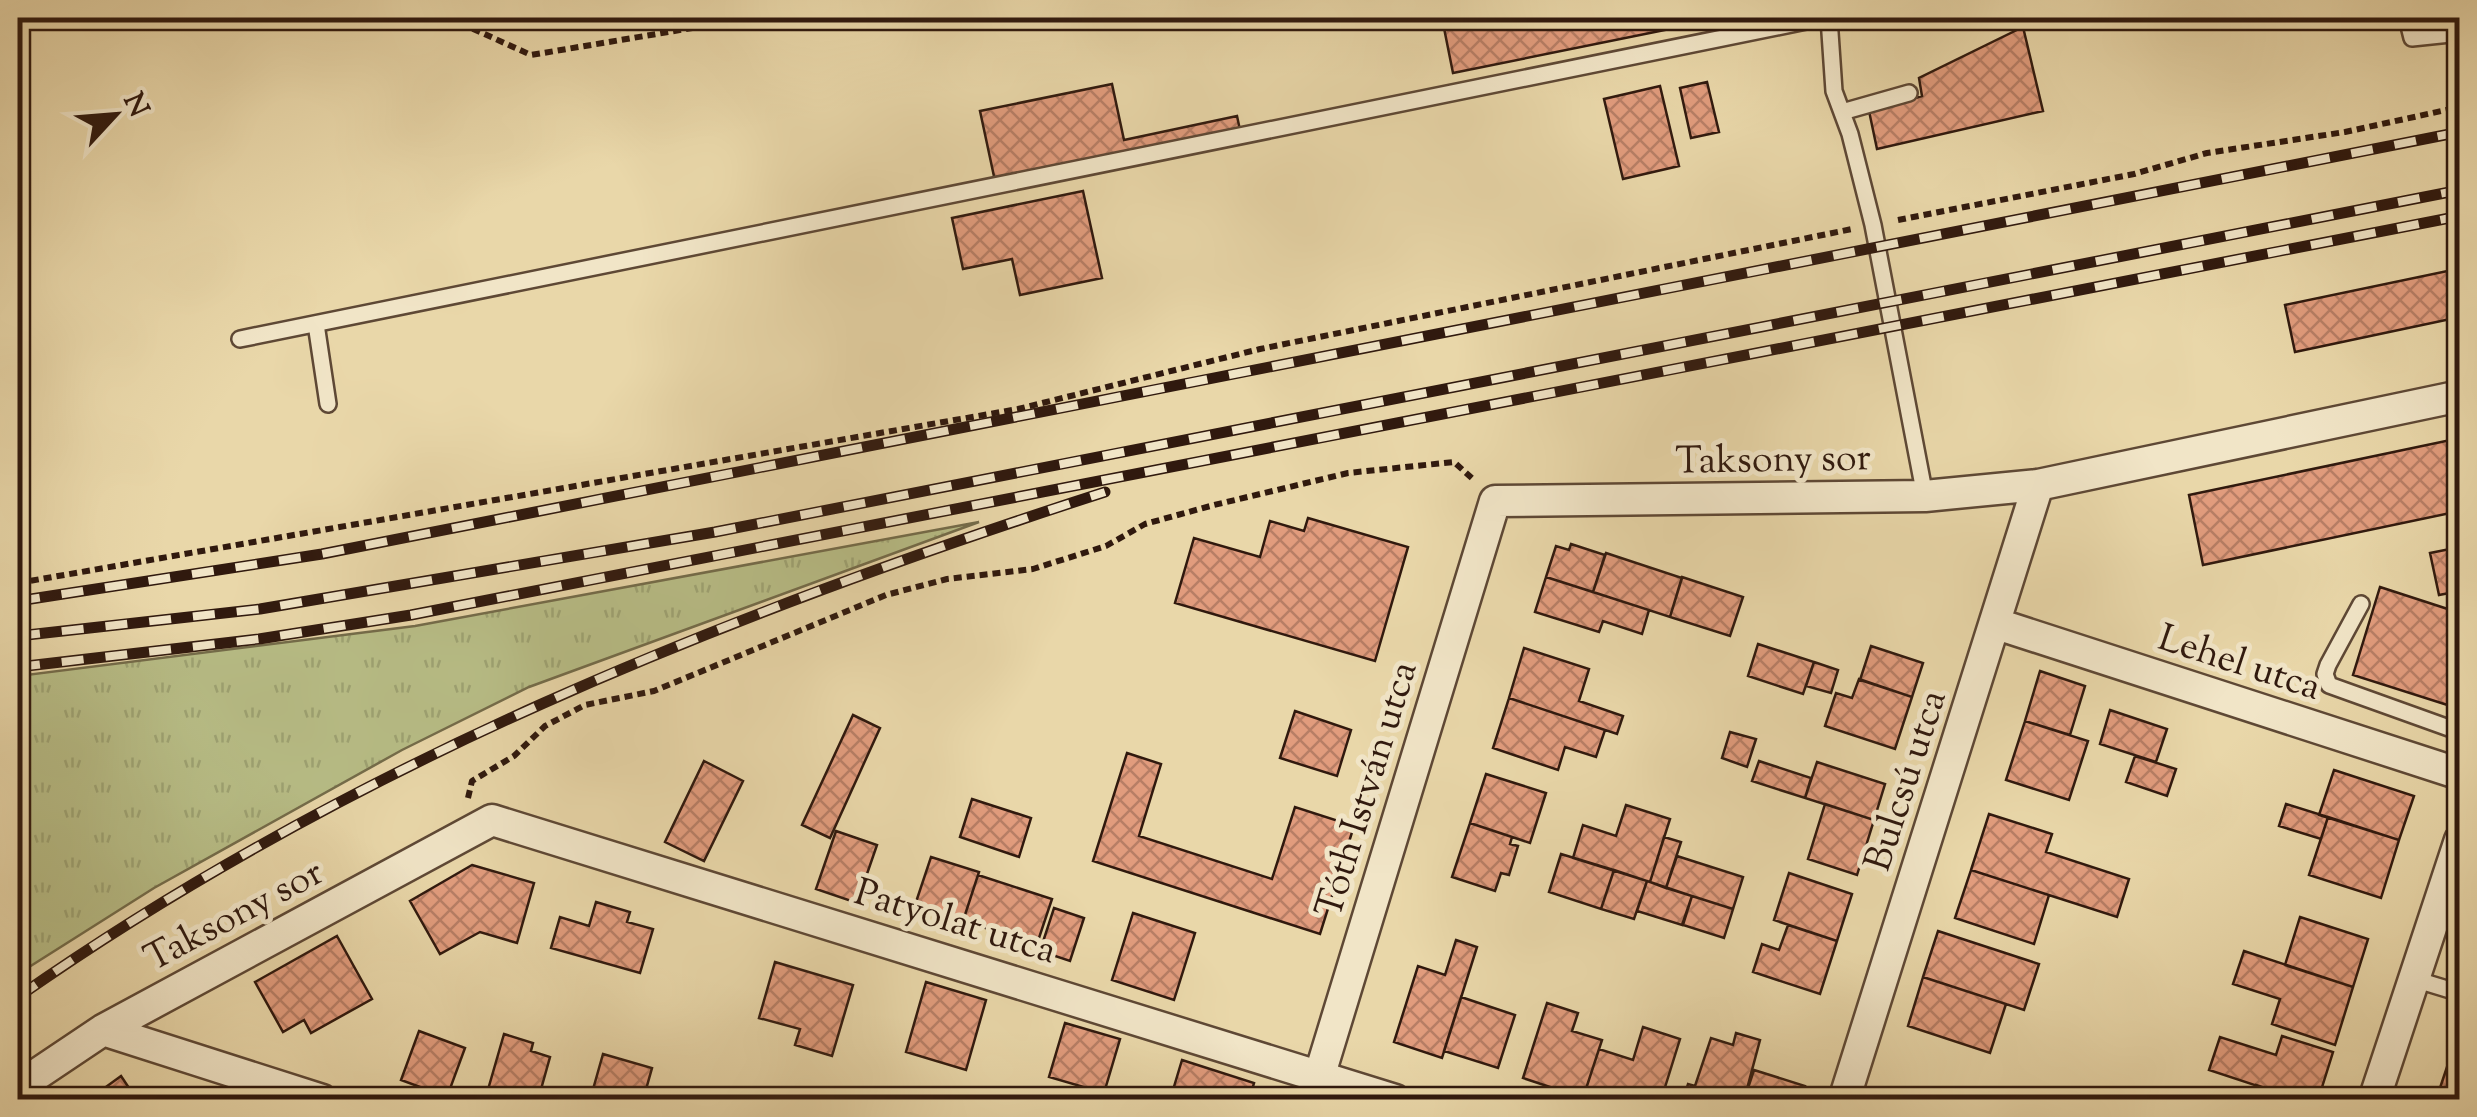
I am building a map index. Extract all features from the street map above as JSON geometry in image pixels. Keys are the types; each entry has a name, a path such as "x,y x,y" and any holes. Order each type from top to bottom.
{"street":[{"name":"Taksony sor","path":"1496,501 1926,496 2038,485 2460,396"},
{"name":"Bulcsú utca","path":"1844,1100 2038,485"},
{"name":"Tóth István utca","path":"1317,1087 1496,501"},
{"name":"Lehel utca","path":"1996,624 2460,774"},
{"name":"Taksony sor","path":"18,1087 104,1030 492,820"},
{"name":"Patyolat utca","path":"492,820 1317,1087 1395,1100"},
{"path":"2374,1100 2460,840"},
{"path":"104,1030 322,1100"}],"lane":[{"path":"240,340 1825,18 1834,92 1873,226 1926,496"},
{"path":"2407,18 2412,38 2460,33"},
{"path":"1842,112 1909,93"},
{"path":"316,324 328,404"},
{"path":"2361,604 2328,664 2325,674 2329,685 2460,732"},
{"path":"2414,979 2460,993"}],"path":[{"path":"449,18 530,55 752,18"},
{"path":"18,583 1018,408 1260,349 2134,174 2207,152 2345,132 2460,108"},
{"path":"459,838 472,780 514,756 545,726 585,705 654,691 886,596 947,578 1033,569 1106,546 1145,524 1348,473 1454,462 1496,501"}],"green space":[{"path":"979,522 529,687 402,750 154,888 18,974 18,676 415,626"}],"building":[{"path":"1442,18 1724,18 1453,73"},
{"path":"2023,27 2043,111 1877,149 1869,111 1922,96 1919,78"},
{"path":"1707,82 1719,132 1691,138 1680,88"},
{"path":"1112,84 1124,140 1237,116 1240,130 995,181 980,111"},
{"path":"1660,86 1679,166 1623,179 1604,99"},
{"path":"1083,191 1102,278 1020,295 1012,259 963,269 952,218"},
{"path":"2457,269 2460,317 2295,352 2285,305"},
{"path":"2460,438 2460,511 2203,565 2189,495"},
{"path":"1308,518 1408,547 1375,661 1175,603 1194,538 1260,557 1270,521 1304,531"},
{"path":"1571,544 1605,555 1593,592 1546,577 1556,546 1569,550"},
{"path":"2460,547 2460,591 2439,595 2430,553"},
{"path":"1606,553 1682,578 1670,617 1593,592"},
{"path":"1546,577 1649,610 1642,634 1603,621 1599,632 1535,612"},
{"path":"1682,577 1743,597 1730,636 1670,617"},
{"path":"2380,587 2460,613 2460,709 2353,675"},
{"path":"1758,644 1814,662 1803,694 1748,676"},
{"path":"1871,646 1923,663 1912,697 1860,680"},
{"path":"1524,648 1589,669 1579,701 1623,716 1617,734 1509,698"},
{"path":"1814,662 1838,670 1831,693 1806,686"},
{"path":"2040,671 2085,686 2070,735 2025,721"},
{"path":"1859,679 1912,697 1895,749 1825,726 1836,693 1852,698"},
{"path":"1509,698 1605,730 1596,757 1565,747 1558,770 1493,748"},
{"path":"2110,710 2167,729 2156,762 2100,744"},
{"path":"1295,711 1351,730 1337,776 1280,758"},
{"path":"853,715 880,728 830,838 802,825"},
{"path":"2025,721 2088,741 2069,800 2006,780"},
{"path":"1730,732 1756,739 1747,767 1722,758"},
{"path":"1127,753 1161,764 1139,836 1272,879 1295,807 1354,826 1320,934 1093,861"},
{"path":"2135,756 2176,769 2167,796 2126,782"},
{"path":"704,761 743,781 704,861 665,842"},
{"path":"1759,761 1811,778 1805,798 1752,781"},
{"path":"1817,762 1885,784 1874,820 1805,798"},
{"path":"2334,770 2414,796 2399,840 2319,815"},
{"path":"1486,774 1546,793 1530,843 1470,823"},
{"path":"972,799 1031,818 1019,857 960,837"},
{"path":"1825,804 1874,820 1857,875 1808,859"},
{"path":"2286,804 2328,817 2321,839 2279,826"},
{"path":"1626,805 1670,819 1650,882 1573,858 1583,825 1616,836"},
{"path":"1989,814 2052,834 2046,852 2129,879 2117,917 1971,870"},
{"path":"2328,817 2399,840 2381,898 2309,875"},
{"path":"1470,823 1512,837 1510,844 1518,846 1509,875 1501,873 1495,891 1452,877"},
{"path":"836,831 877,845 857,903 816,889"},
{"path":"1664,837 1681,842 1666,888 1650,882"},
{"path":"1561,854 1614,870 1601,909 1549,892"},
{"path":"1677,856 1743,877 1733,909 1666,888"},
{"path":"931,857 979,872 963,921 915,905"},
{"path":"472,865 534,883 517,943 480,932 440,954 410,901"},
{"path":"1614,870 1647,881 1634,919 1601,909"},
{"path":"1971,870 2049,895 2034,944 1955,918"},
{"path":"1789,873 1852,894 1837,941 1774,920"},
{"path":"978,875 1052,899 1037,944 963,921"},
{"path":"1647,881 1692,896 1682,925 1637,911"},
{"path":"1692,896 1733,909 1724,938 1683,925"},
{"path":"596,902 630,912 627,922 653,929 640,973 551,948 560,917 589,926"},
{"path":"1054,908 1084,918 1070,961 1040,951"},
{"path":"1133,913 1195,933 1174,1000 1112,980"},
{"path":"2300,917 2368,939 2353,987 2285,965"},
{"path":"1788,925 1837,941 1820,994 1753,972 1762,944 1779,950"},
{"path":"1938,931 2039,964 2024,1010 1923,977"},
{"path":"337,936 372,999 311,1033 304,1020 283,1032 255,982"},
{"path":"1456,940 1477,947 1442,1058 1394,1042 1418,966 1445,975"},
{"path":"2244,951 2353,987 2335,1045 2272,1024 2280,999 2233,984"},
{"path":"775,962 853,985 832,1056 795,1045 800,1029 759,1018"},
{"path":"1923,977 2006,1004 1990,1053 1908,1026"},
{"path":"926,982 986,1000 966,1070 906,1052"},
{"path":"1461,997 1515,1015 1498,1068 1444,1051"},
{"path":"1547,1003 1578,1013 1572,1031 1602,1040 1583,1098 1523,1078"},
{"path":"1065,1023 1120,1039 1104,1093 1049,1077"},
{"path":"1643,1027 1680,1039 1661,1100 1583,1098 1599,1049 1633,1060"},
{"path":"419,1031 465,1048 447,1097 401,1080"},
{"path":"1736,1033 1760,1040 1744,1100 1683,1100 1688,1084 1695,1086 1711,1038 1733,1045"},
{"path":"504,1034 533,1043 531,1051 550,1057 538,1100 485,1100"},
{"path":"2282,1036 2333,1052 2318,1100 2300,1100 2209,1070 2220,1037 2276,1055"},
{"path":"2454,1046 2460,1047 2460,1100 2438,1094"},
{"path":"603,1054 652,1068 643,1100 590,1100"},
{"path":"1182,1060 1254,1083 1249,1100 1170,1100"},
{"path":"1754,1070 1805,1086 1801,1100 1744,1100"},
{"path":"121,1076 137,1100 88,1100"},
{"path":"2256,1085 2300,1100 2252,1100"}],"railway":[{"path":"18,601 322,554 2460,132"},
{"path":"18,636 260,609 715,532 2460,190"},
{"path":"18,667 259,639 411,615 2460,216"},
{"path":"18,997 145,913 274,837 542,704 820,590 1105,492"}]}
